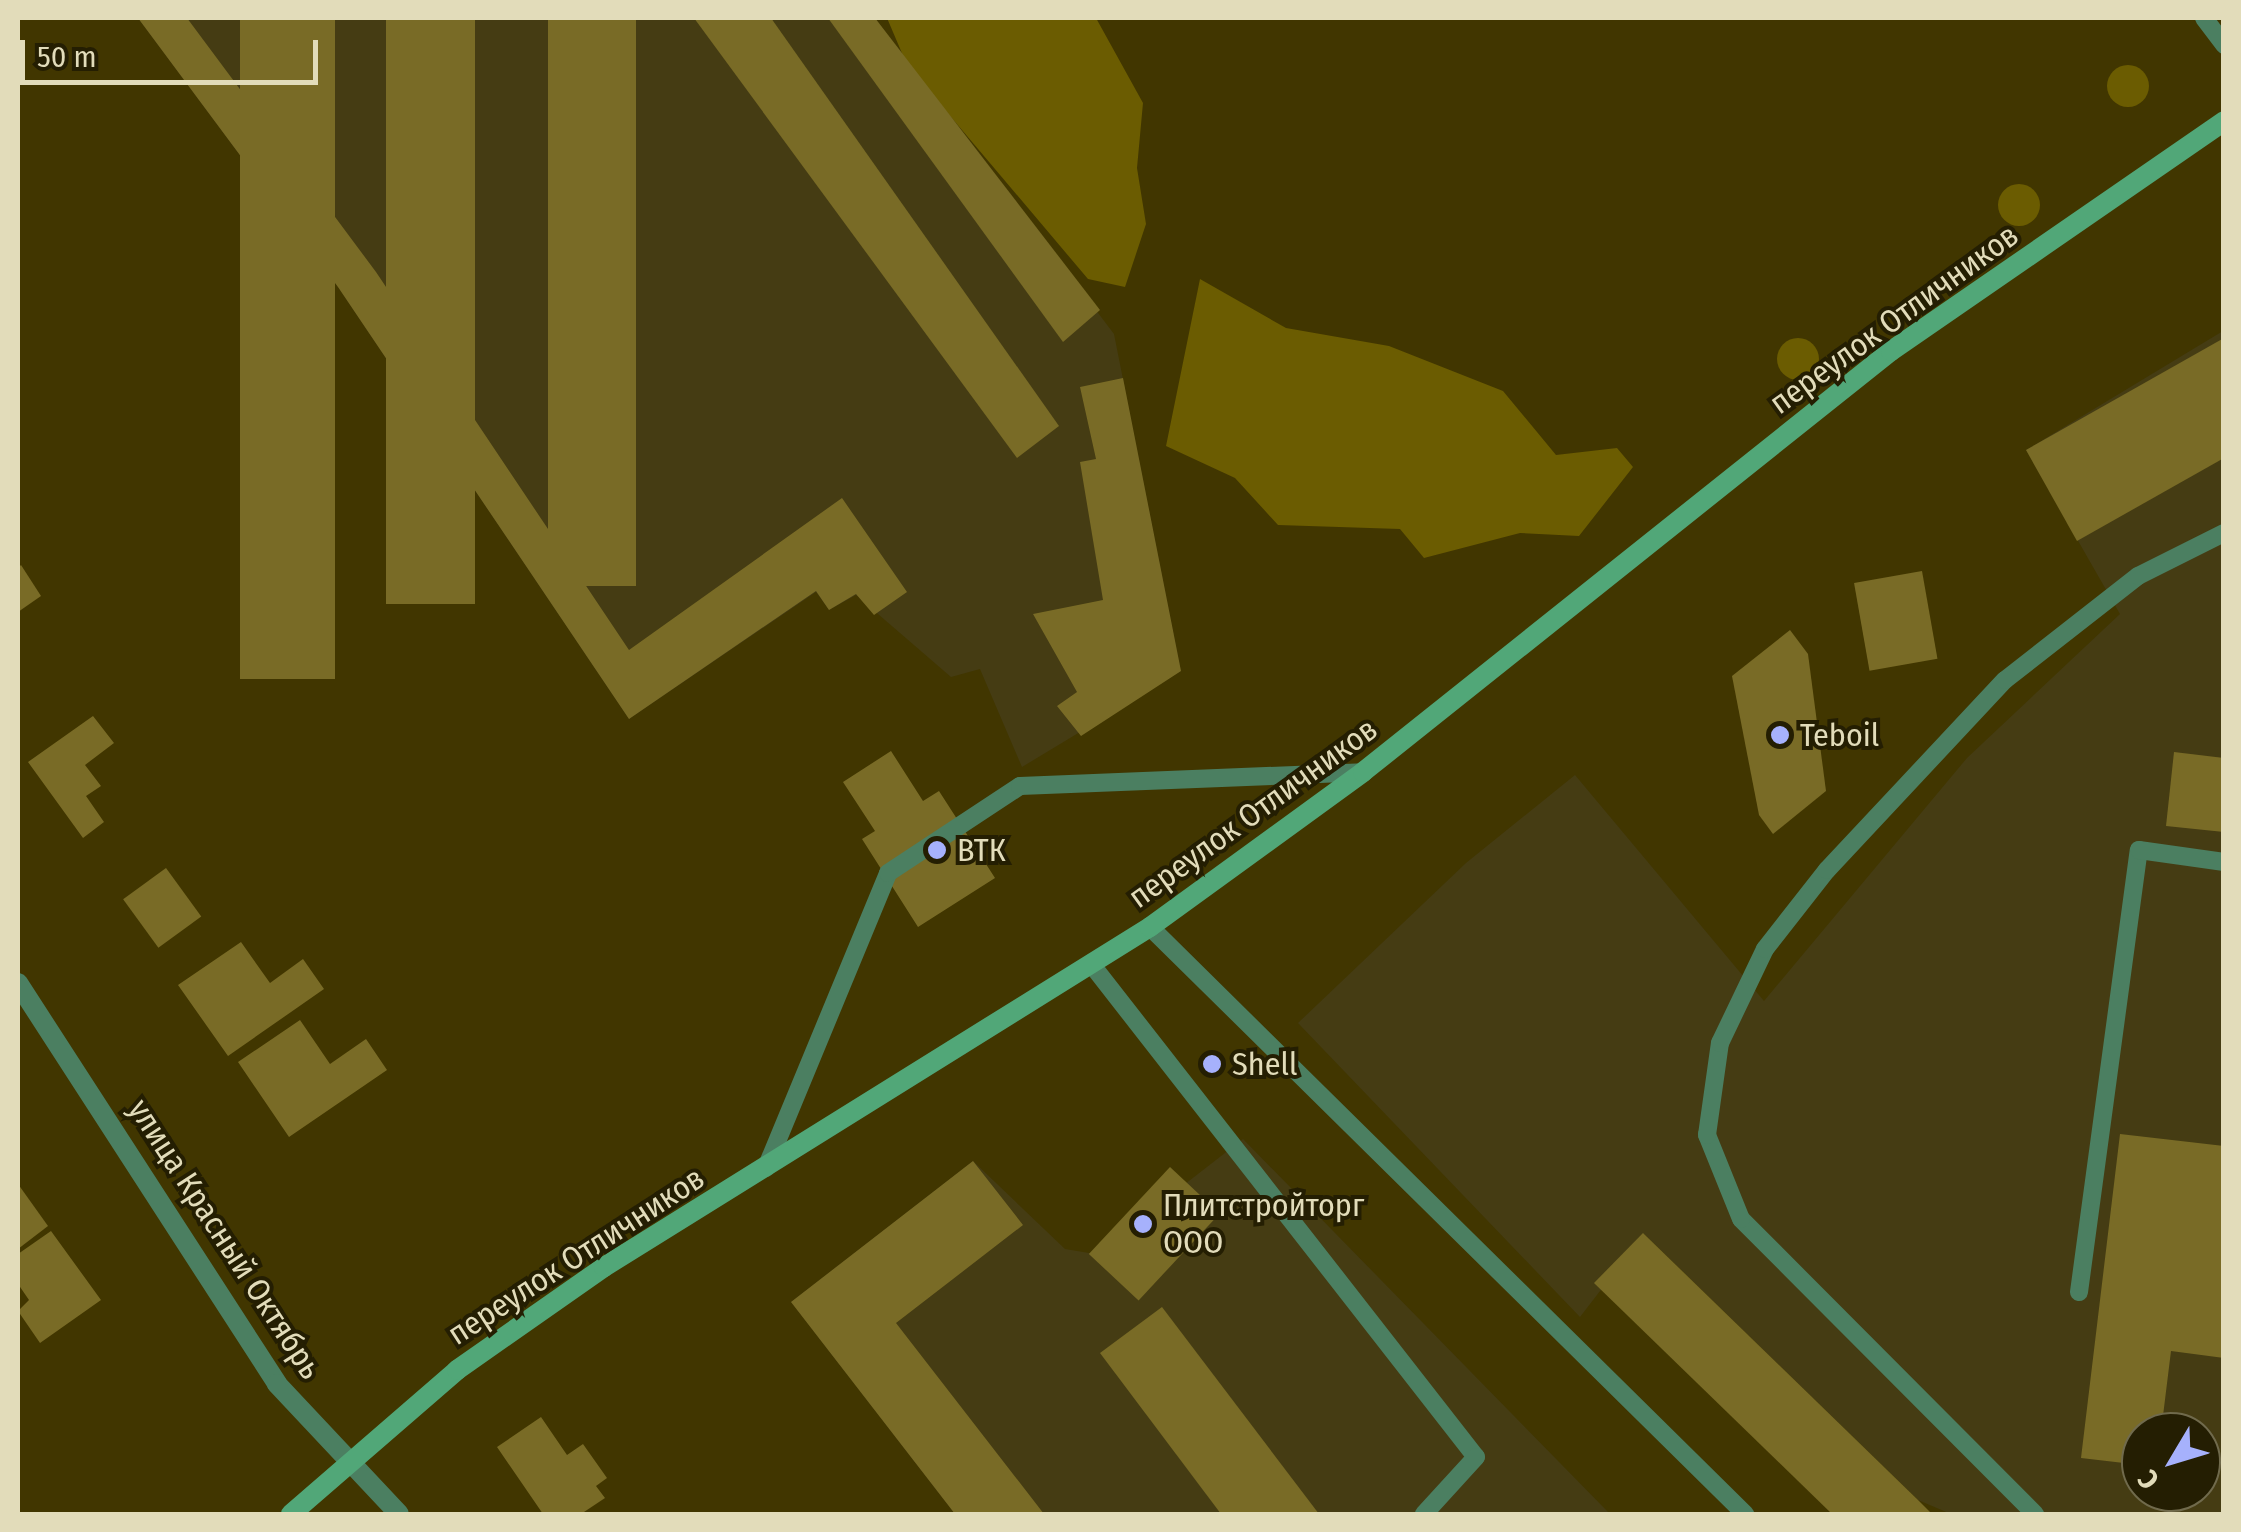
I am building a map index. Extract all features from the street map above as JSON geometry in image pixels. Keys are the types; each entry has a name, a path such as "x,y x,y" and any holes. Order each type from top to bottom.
{"main road":[{"name":"переулок Отличников","path":"291,1514 458,1370 766,1168 1150,927 1363,772 1891,352 2224,121"}],"street":[{"name":"улица Красный Октябрь","path":"18,983 277,1384 399,1514"}],"lane":[{"path":"2204,18 2224,45"},
{"path":"2035,1514 1741,1220 1707,1135 1720,1042 1766,950 1827,870 2004,680 2138,576 2224,533"},
{"path":"766,1168 888,873 954,829 1020,786 1363,772"},
{"path":"2079,1292 2139,850 2224,862"},
{"path":"1150,927 1746,1514"},
{"path":"1092,966 1476,1456 1424,1514"}],"shaded area":[{"path":"138,18 875,18 1114,334 1181,671 1022,767 980,669 951,677 856,595 829,610 816,592 629,719 338,287"},
{"path":"887,18 1096,18 1143,103 1137,168 1146,224 1125,287 1088,279 907,65"},
{"path":"2128,65 2143,71 2149,86 2143,101 2128,107 2113,101 2107,86 2113,71"},
{"path":"2019,184 2034,190 2040,205 2034,220 2019,226 2004,220 1998,205 2004,190"},
{"path":"1200,279 1286,328 1389,346 1503,391 1556,455 1617,448 1633,467 1579,536 1520,533 1424,558 1400,529 1278,525 1235,478 1166,446"},
{"path":"2223,331 2223,1514 1951,1514 1918,1500 1644,1234 1580,1317 1298,1023 1466,863 1575,775 1764,1001 1967,758 2120,614 2026,450"},
{"path":"1798,338 1813,344 1819,359 1813,374 1798,380 1783,374 1777,359 1783,344"},
{"path":"1243,1139 1610,1514 955,1514 791,1302 973,1161 1065,1249 1095,1254"}],"building":[{"path":"138,18 187,18 376,272 629,650 842,498 907,592 874,615 856,594 829,610 816,591 629,719 338,287"},
{"path":"240,18 335,18 335,679 240,679"},
{"path":"386,18 475,18 475,604 386,604"},
{"path":"548,18 636,18 636,586 548,586"},
{"path":"694,18 771,18 1059,426 1017,458"},
{"path":"828,18 875,18 1100,310 1063,342"},
{"path":"2224,338 2224,458 2077,541 2026,450"},
{"path":"1123,378 1181,671 1081,736 1057,706 1077,692 1033,614 1103,600 1080,462 1096,459 1080,387"},
{"path":"21,565 41,596 18,612 18,568"},
{"path":"1922,571 1937,659 1870,671 1854,583"},
{"path":"1790,630 1808,654 1826,791 1773,834 1759,815 1732,676"},
{"path":"93,716 114,743 85,765 101,786 86,796 104,822 83,838 28,762"},
{"path":"891,751 923,801 939,791 995,878 918,927 862,839 875,831 843,782"},
{"path":"2174,752 2224,758 2224,832 2166,826"},
{"path":"166,868 201,917 158,948 123,899"},
{"path":"241,942 270,983 303,959 324,989 228,1056 178,985"},
{"path":"300,1020 330,1064 366,1039 387,1070 289,1137 238,1062"},
{"path":"2120,1134 2224,1146 2224,1358 2171,1351 2163,1412 2121,1412 2121,1463 2081,1458"},
{"path":"973,1161 1023,1225 896,1323 1044,1514 955,1514 791,1302"},
{"path":"1170,1167 1220,1213 1139,1300 1089,1254"},
{"path":"18,1184 48,1226 18,1249"},
{"path":"51,1231 101,1300 40,1343 18,1311 29,1300 18,1284 18,1254"},
{"path":"1643,1233 1932,1514 1832,1514 1594,1283"},
{"path":"1162,1307 1319,1514 1221,1514 1100,1353"},
{"path":"541,1417 567,1455 583,1444 607,1478 596,1486 605,1498 581,1514 543,1514 497,1447"}],"place":[{"name":"Teboil","path":"1780,735"},
{"name":"ВТК","path":"937,850"},
{"name":"Shell","path":"1212,1064"},
{"name":"Плитстройторг ООО","path":"1143,1224"}]}
